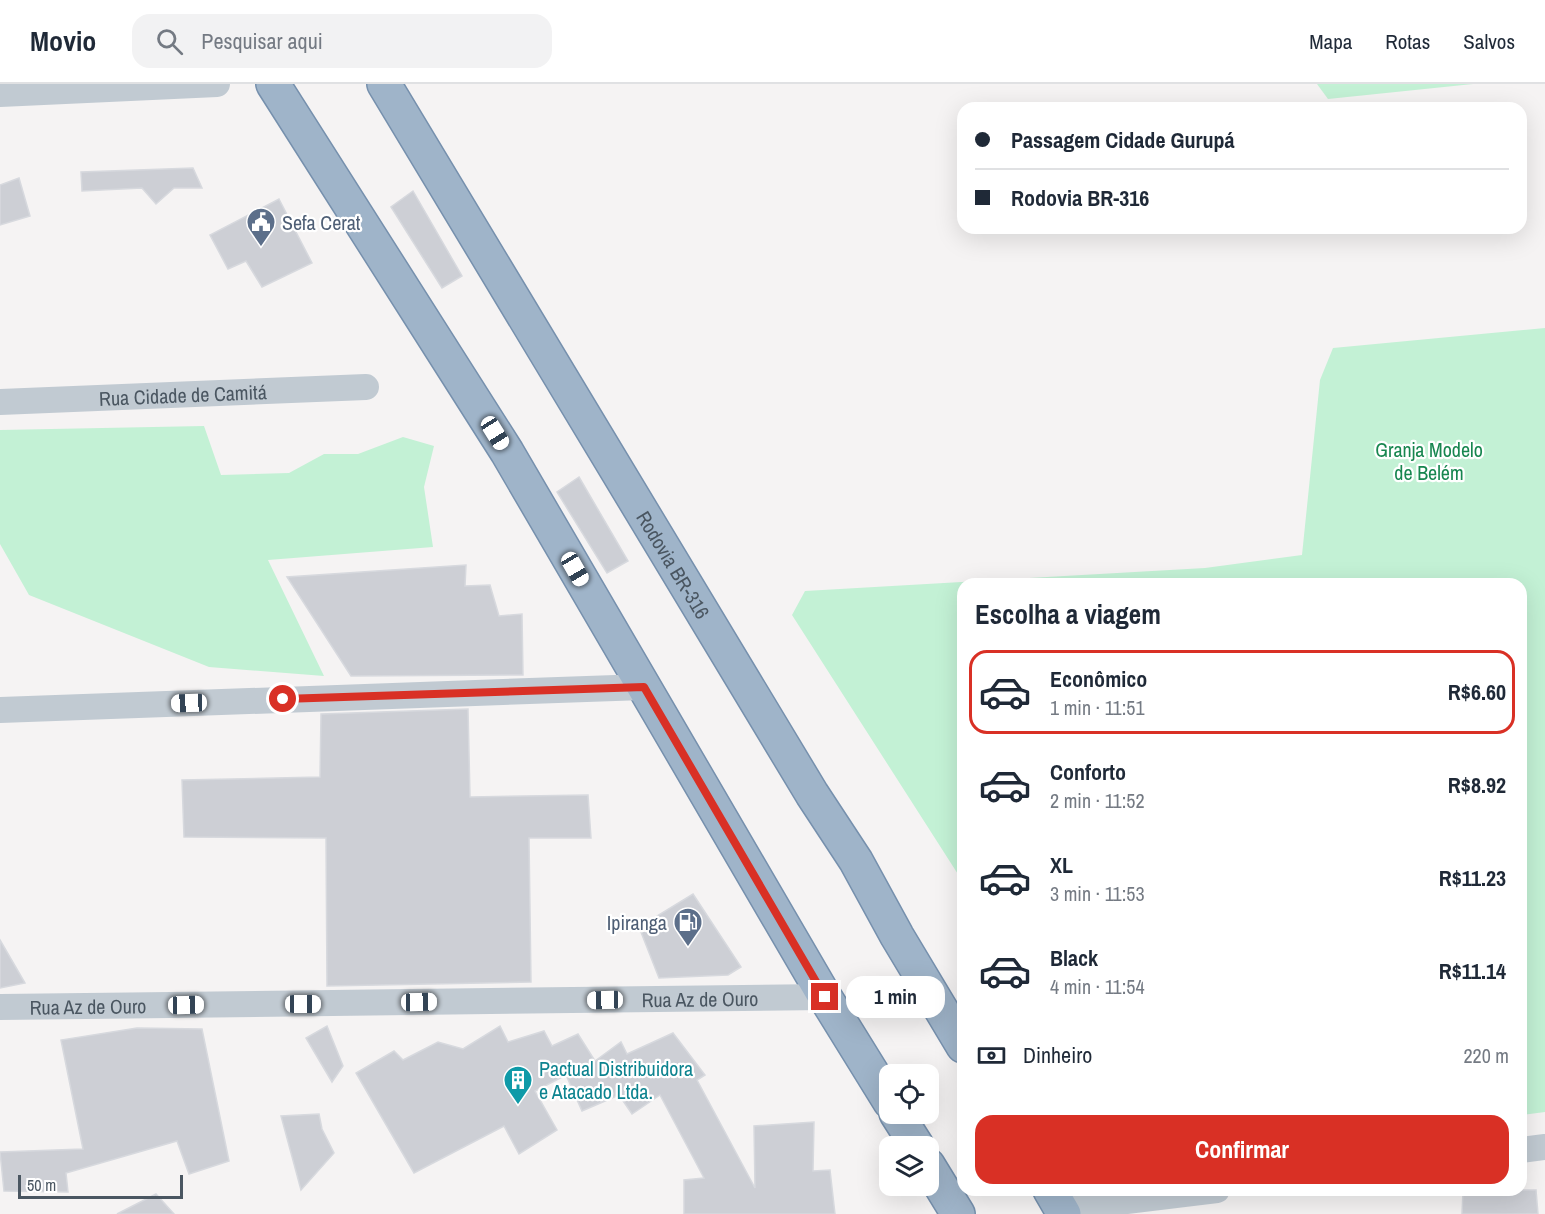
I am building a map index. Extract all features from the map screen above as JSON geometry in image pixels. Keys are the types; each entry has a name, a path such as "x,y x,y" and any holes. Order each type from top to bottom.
{"highway":[{"path":"273,84 507,452 825,997 879,1084"},
{"name":"Rodovia BR-316","path":"384,84 812,795 856,861 897,936 957,1036"},
{"path":"939,1184 958,1214"}],"street":[{"path":"0,94 217,84"},
{"name":"Rua Cidade de Camitá","path":"0,402 366,387"},
{"path":"0,710 644,687"},
{"name":"Rua Az de Ouro","path":"0,1007 825,997"},
{"path":"1527,1149 1545,1147"},
{"path":"1059,1204 1149,1196"}],"green space":[{"path":"1317,84 1473,84 1328,99"},
{"name":"Granja Modelo de Belém","path":"1545,328 1545,1112 1527,1114 1527,578 1031,578 1205,568 1302,555 1320,380 1333,348"},
{"path":"204,426 221,475 289,473 324,454 358,454 403,437 434,446 424,487 433,547 268,560 324,676 209,667 29,595 0,544 0,430"},
{"name":"Granja Modelo de Belém","path":"957,582 957,873 792,615 805,591"}],"building":[{"path":"193,168 202,188 174,188 156,204 142,188 82,191 81,172"},
{"path":"19,178 30,216 0,225 0,185"},
{"path":"413,191 462,276 442,288 391,207"},
{"name":"Sefa Cerat","path":"279,199 312,263 262,287 246,261 228,269 210,235"},
{"path":"579,477 628,561 607,573 557,492"},
{"path":"466,565 465,586 490,585 499,616 522,614 523,675 351,676 287,577"},
{"path":"468,709 470,797 588,795 591,838 529,838 531,982 327,986 326,838 184,837 182,780 320,777 321,714"},
{"name":"Ipiranga","path":"693,894 741,967 728,975 659,978 639,927"},
{"path":"0,940 25,983 0,988"},
{"path":"327,1026 343,1066 332,1082 306,1038"},
{"path":"500,1026 508,1042 544,1031 552,1046 578,1034 595,1061 621,1042 627,1054 673,1033 705,1075 697,1080 755,1188 754,1126 814,1122 813,1171 830,1170 835,1214 684,1214 684,1180 704,1178 660,1095 632,1114 619,1095 582,1111 566,1075 535,1091 557,1130 519,1154 504,1126 414,1173 356,1073 394,1051 403,1060 438,1042 463,1049"},
{"path":"137,1028 202,1029 229,1161 189,1174 177,1141 66,1173 68,1192 4,1191 0,1152 83,1149 61,1040"},
{"path":"319,1114 322,1129 334,1153 301,1190 281,1116"},
{"path":"1527,1190 1536,1190 1538,1214 1462,1214 1463,1196 1527,1196"},
{"path":"156,1194 174,1214 117,1214"}],"place":[{"name":"Sefa Cerat","path":"261,248"},
{"name":"Ipiranga","path":"688,948"},
{"name":"Pactual Distribuidora e Atacado Ltda.","path":"518,1106"}],"route":[{"path":"283,699 644,687 825,997"}]}
